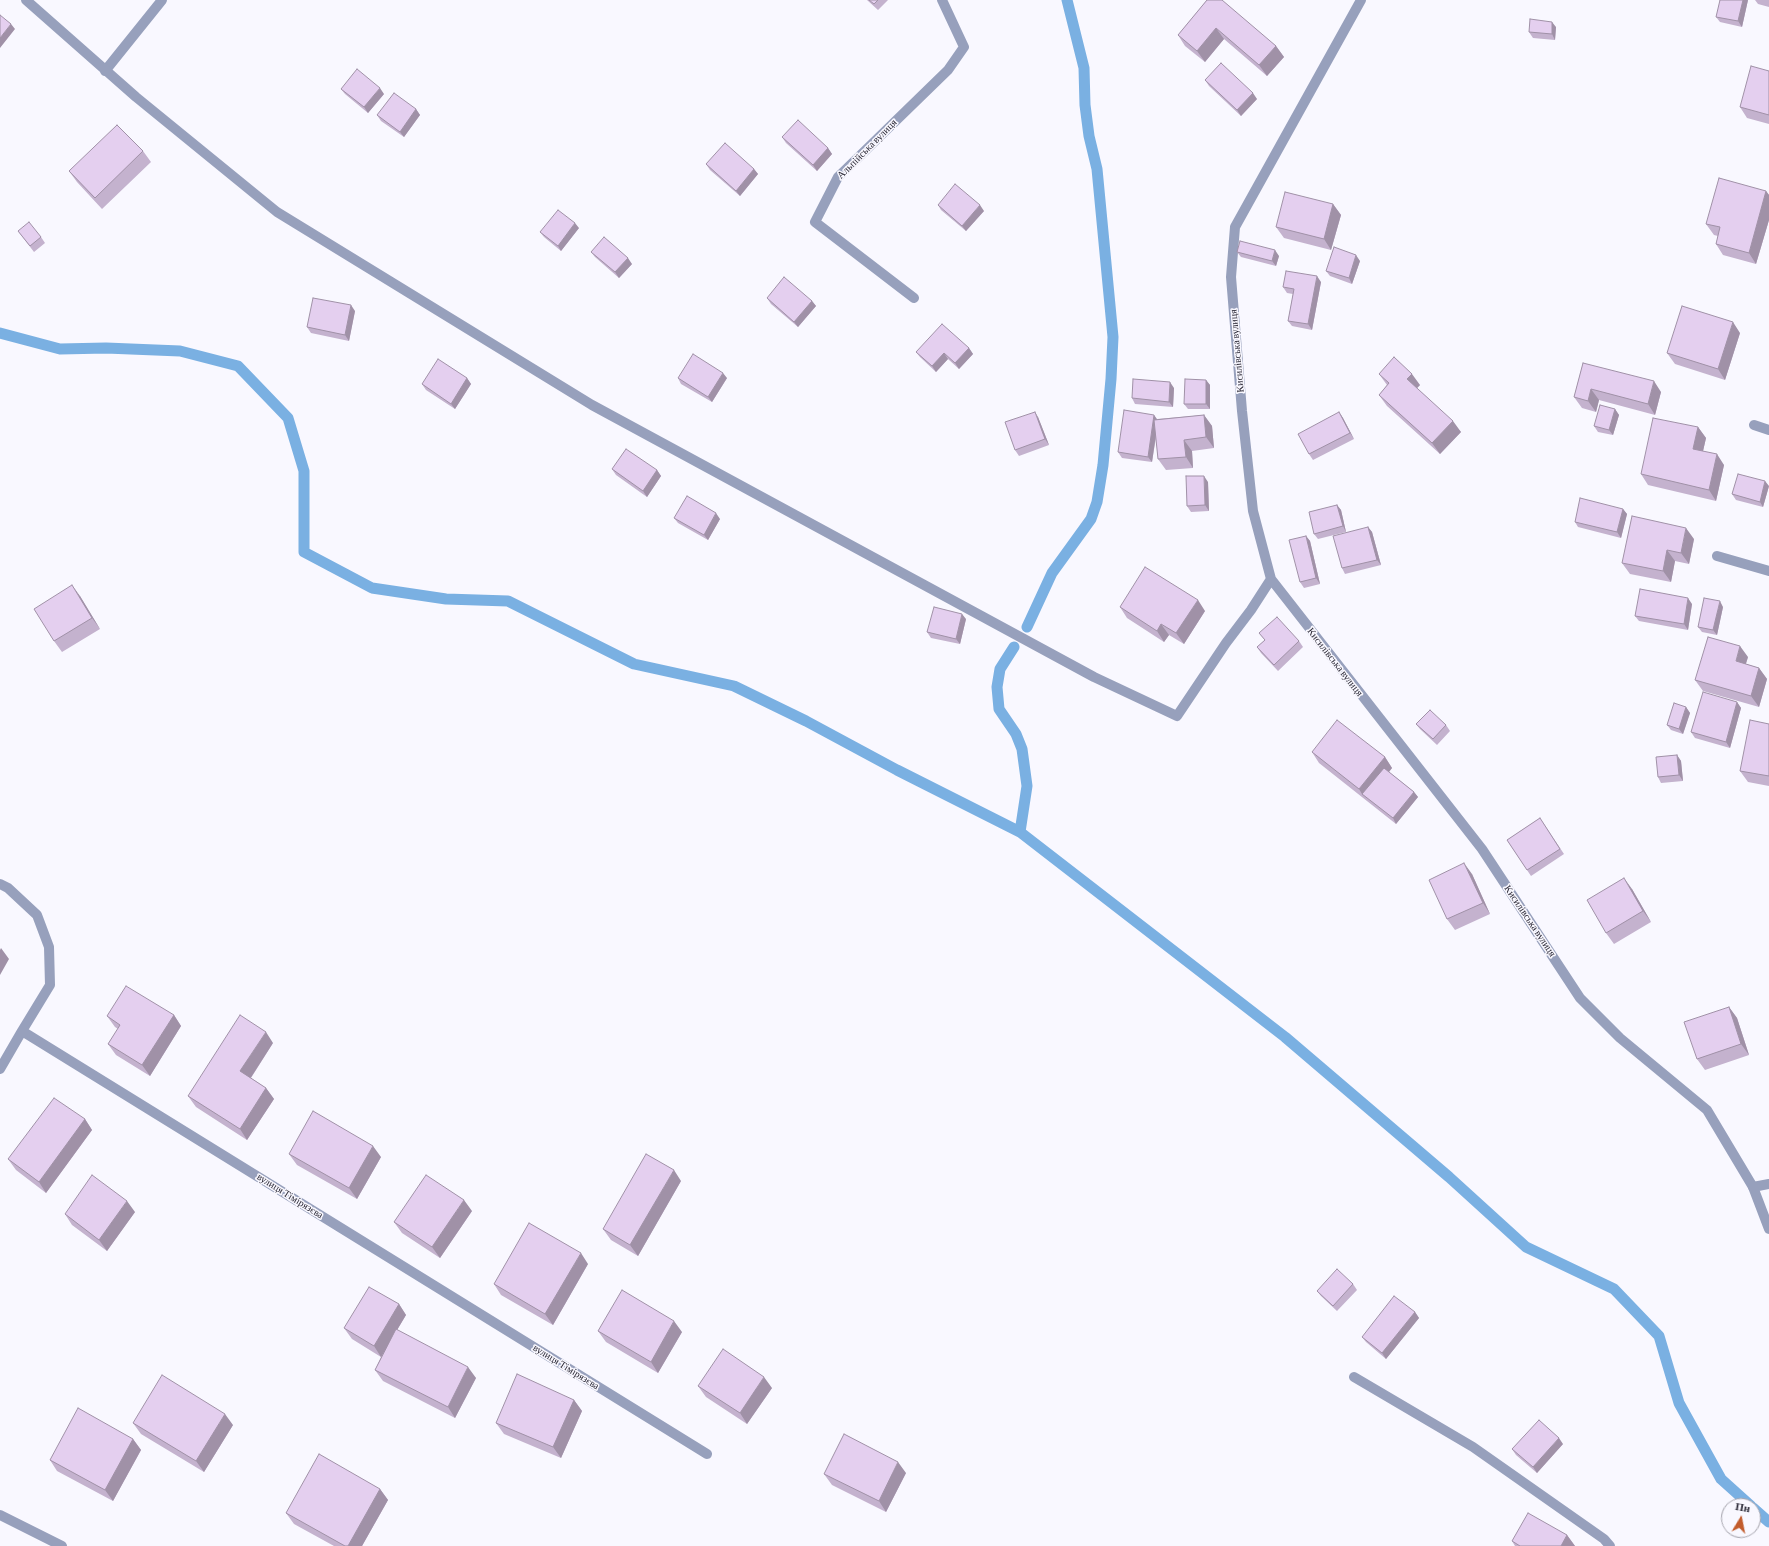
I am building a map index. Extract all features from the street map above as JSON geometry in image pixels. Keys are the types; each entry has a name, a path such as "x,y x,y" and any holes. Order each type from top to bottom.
{"street":[{"path":"26,0 105,71 277,212 592,405 1094,678 1177,716 1271,579"},
{"path":"105,71 162,0"},
{"name":"Альпійська вулиця","path":"914,298 815,222 838,177 948,70 964,46 942,0"},
{"name":"Кисилівська вулиця","path":"1361,0 1235,226 1231,277 1242,411 1253,511 1271,579 1482,850 1580,998 1620,1038 1707,1110 1753,1187 1769,1229"},
{"path":"1754,425 1769,430"},
{"path":"1717,556 1769,572"},
{"path":"0,884 8,888 37,915 49,947 50,985 0,1070"},
{"name":"вулиця Тімірязєва","path":"22,1031 707,1454"},
{"path":"1753,1187 1769,1184"},
{"path":"1354,1377 1473,1447 1604,1539 1610,1546"},
{"path":"0,1515 62,1546"}],"building":[{"path":"869,0 878,0 874,4"},
{"path":"1207,0 1222,0 1276,46 1259,65 1216,28 1197,51 1178,35"},
{"path":"1720,0 1743,0 1738,21 1716,17"},
{"path":"0,15 11,24 0,38"},
{"path":"1530,19 1552,22 1552,34 1529,32"},
{"path":"1221,63 1253,93 1237,110 1205,80"},
{"path":"1751,66 1769,71 1769,115 1740,107"},
{"path":"357,69 380,88 364,107 341,89"},
{"path":"394,93 416,109 400,132 377,115"},
{"path":"798,120 828,148 813,165 782,137"},
{"path":"117,125 143,151 95,198 69,171"},
{"path":"725,143 754,169 736,191 706,164"},
{"path":"1719,178 1766,191 1749,253 1716,244 1720,227 1706,224"},
{"path":"955,184 980,205 962,226 938,205"},
{"path":"1285,192 1333,204 1324,239 1276,227"},
{"path":"558,210 575,223 558,246 540,232"},
{"path":"29,222 41,237 30,246 18,231"},
{"path":"604,237 628,258 615,272 591,252"},
{"path":"1240,241 1275,250 1272,261 1237,252"},
{"path":"1334,247 1356,255 1349,278 1326,271"},
{"path":"1286,271 1317,276 1308,324 1288,321 1294,289 1283,287"},
{"path":"784,277 812,301 794,322 767,298"},
{"path":"313,298 351,305 345,335 307,327"},
{"path":"1682,306 1733,322 1718,369 1667,353"},
{"path":"942,324 969,348 955,363 944,353 932,366 916,352"},
{"path":"693,354 723,373 708,397 678,378"},
{"path":"1394,357 1412,374 1407,379 1453,421 1432,443 1379,395 1389,383 1379,374"},
{"path":"438,359 467,378 451,404 422,384"},
{"path":"1583,363 1654,381 1648,404 1591,389 1588,401 1574,397"},
{"path":"1133,379 1170,382 1169,402 1132,398"},
{"path":"1185,379 1206,380 1206,404 1184,404"},
{"path":"1600,405 1615,409 1609,430 1594,426"},
{"path":"1124,410 1154,415 1148,457 1118,452"},
{"path":"1035,412 1045,439 1015,450 1005,422"},
{"path":"1339,412 1350,433 1309,454 1298,434"},
{"path":"1204,415 1206,437 1184,440 1186,457 1158,459 1154,420"},
{"path":"1653,418 1698,427 1693,449 1717,454 1709,490 1641,474"},
{"path":"626,449 657,470 643,491 612,469"},
{"path":"1738,474 1765,481 1760,502 1732,494"},
{"path":"1186,476 1204,476 1205,505 1187,506"},
{"path":"687,496 716,513 704,535 674,518"},
{"path":"1580,498 1623,509 1617,532 1575,522"},
{"path":"1337,505 1343,526 1314,534 1309,512"},
{"path":"1632,516 1686,528 1681,553 1667,550 1663,571 1622,563"},
{"path":"1368,527 1377,560 1342,568 1333,536"},
{"path":"1306,536 1316,578 1300,582 1289,540"},
{"path":"1145,567 1198,600 1176,633 1161,624 1157,631 1120,607"},
{"path":"72,585 92,618 54,641 34,609"},
{"path":"1640,589 1688,598 1684,624 1635,616"},
{"path":"1704,598 1720,601 1713,630 1698,627"},
{"path":"934,607 962,614 956,639 927,632"},
{"path":"1277,617 1299,641 1274,665 1257,647 1265,640 1259,633"},
{"path":"1708,637 1740,646 1736,661 1759,668 1751,696 1695,680"},
{"path":"1703,692 1737,702 1726,742 1691,732"},
{"path":"1674,703 1686,707 1679,729 1667,725"},
{"path":"1430,710 1446,725 1433,739 1416,724"},
{"path":"1337,720 1385,757 1359,789 1312,752"},
{"path":"1750,720 1769,724 1769,776 1740,771"},
{"path":"1677,755 1679,775 1658,777 1656,757"},
{"path":"1384,768 1414,792 1393,818 1362,794"},
{"path":"1540,818 1560,849 1527,870 1507,840"},
{"path":"1464,863 1483,903 1447,919 1429,880"},
{"path":"1624,878 1643,911 1606,933 1587,900"},
{"path":"126,986 174,1015 142,1065 108,1044 120,1025 107,1016"},
{"path":"1729,1007 1741,1044 1697,1059 1684,1022"},
{"path":"240,1015 266,1032 240,1071 266,1088 240,1129 188,1096"},
{"path":"54,1098 85,1119 39,1182 8,1159"},
{"path":"313,1111 373,1146 349,1188 289,1154"},
{"path":"646,1154 674,1170 630,1245 603,1229"},
{"path":"92,1175 127,1201 99,1240 65,1214"},
{"path":"426,1175 464,1200 432,1247 394,1222"},
{"path":"529,1223 581,1253 545,1314 494,1284"},
{"path":"1337,1269 1353,1284 1333,1306 1317,1291"},
{"path":"369,1287 399,1304 374,1346 344,1328"},
{"path":"622,1290 674,1321 651,1362 598,1331"},
{"path":"1394,1296 1415,1312 1382,1353 1362,1337"},
{"path":"396,1329 468,1367 448,1407 375,1370"},
{"path":"723,1349 764,1377 740,1413 698,1386"},
{"path":"517,1374 574,1400 553,1447 496,1423"},
{"path":"162,1375 225,1414 196,1461 133,1423"},
{"path":"78,1408 133,1439 105,1490 50,1460"},
{"path":"1539,1420 1559,1438 1533,1467 1512,1449"},
{"path":"844,1434 898,1462 879,1501 824,1474"},
{"path":"319,1454 380,1489 348,1546 345,1546 286,1513"},
{"path":"1528,1513 1567,1535 1561,1546 1520,1546 1512,1541"}],"waterway":[{"path":"1027,627 1052,573 1091,519 1097,502 1103,465 1111,379 1113,337 1097,169 1089,136 1085,105 1084,68 1067,0"},
{"path":"0,333 60,349 106,348 180,351 238,366 288,418 304,471 304,552 372,588 446,599 508,601 634,664 734,686 806,721 897,770 1020,832 1285,1037 1449,1177 1526,1247 1614,1289 1659,1336 1679,1403 1721,1479 1742,1498"},
{"path":"1014,647 1000,669 997,687 999,709 1016,734 1022,749 1027,786 1020,832"},
{"path":"1761,1515 1769,1522"}]}
